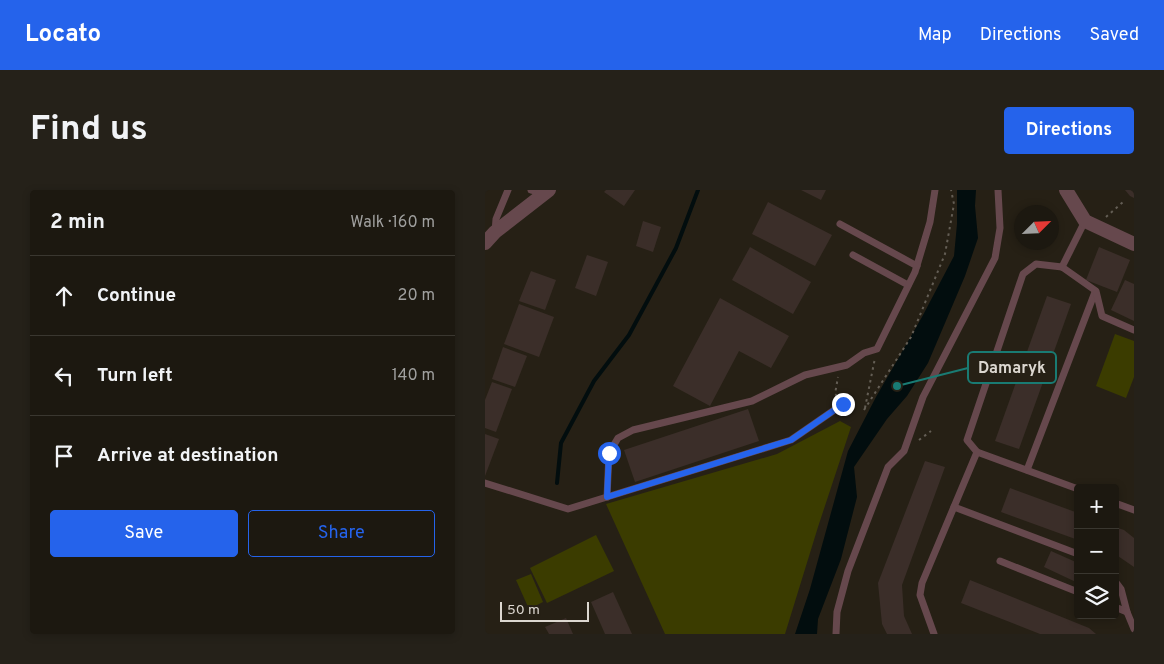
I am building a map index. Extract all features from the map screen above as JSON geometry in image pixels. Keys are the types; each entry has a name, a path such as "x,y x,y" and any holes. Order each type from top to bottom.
{"street":[{"path":"1066,190 1090,224 1134,244"},
{"path":"485,243 495,232 547,192"}],"lane":[{"path":"495,232 496,219 508,190"},
{"path":"531,190 547,192"},
{"path":"607,497 609,453 618,438 633,430 752,401 805,375 847,365 864,353 877,349 917,266 930,222 935,190"},
{"path":"836,634 837,612 849,571 888,467 904,451 923,397 995,258 1000,228 998,190"},
{"path":"839,224 917,266"},
{"path":"1062,267 1090,224"},
{"path":"853,255 908,285"},
{"path":"1074,488 977,452 967,440 1023,274 1037,264 1062,267 1096,291 1102,316 1134,330"},
{"path":"1027,470 1096,291"},
{"path":"485,483 568,509 791,440 843,404"},
{"path":"934,634 920,594 922,583 977,452"},
{"path":"1119,504 1134,510"},
{"path":"954,506 1074,552"},
{"path":"1000,561 1074,590"},
{"path":"1119,586 1134,628"},
{"path":"1119,609 1127,612"}],"path":[{"path":"877,349 864,410 911,337 945,254 954,204 951,190"},
{"path":"1090,224 1123,202"},
{"path":"843,404 835,394 837,378 847,365"}],"shaded area":[{"path":"957,190 976,190 975,206 978,238 965,276 928,363 907,396 887,419 854,467 857,497 841,559 818,619 817,634 795,634 810,589 848,451 954,256 957,224"},
{"path":"1115,334 1134,341 1134,377 1126,398 1096,386"},
{"path":"840,421 851,427 785,634 665,634 606,504 777,454"},
{"path":"596,535 614,571 547,603 530,568"},
{"path":"531,574 543,602 529,609 516,580"}],"building":[{"path":"606,190 635,190 624,206 604,192"},
{"path":"801,190 826,190 821,200"},
{"path":"1125,190 1134,190 1134,198 1130,196"},
{"path":"768,202 832,235 815,266 752,234"},
{"path":"643,221 661,227 653,252 636,246"},
{"path":"750,247 811,282 793,314 732,280"},
{"path":"1099,247 1130,260 1117,292 1086,280"},
{"path":"587,255 608,262 596,296 575,288"},
{"path":"531,271 556,280 545,310 519,301"},
{"path":"1125,280 1134,284 1134,321 1111,310"},
{"path":"1047,296 1071,304 1019,449 995,441"},
{"path":"720,298 789,336 771,368 739,351 710,406 673,386"},
{"path":"519,304 554,317 539,357 504,344"},
{"path":"503,347 527,356 515,387 492,379"},
{"path":"492,382 512,389 496,432 485,428 485,400"},
{"path":"748,409 759,441 635,482 624,450"},
{"path":"485,434 499,439 485,476"},
{"path":"925,461 945,467 902,585 904,616 912,634 887,634 882,624 878,583"},
{"path":"1010,488 1074,512 1074,539 1001,512"},
{"path":"1119,528 1134,538 1134,567 1119,557"},
{"path":"1051,551 1074,561 1074,581 1044,567"},
{"path":"970,580 1089,628 1096,634 1040,634 961,603"},
{"path":"613,592 632,634 605,634 591,602"},
{"path":"566,618 573,634 549,634 545,627"}],"waterway":[{"path":"557,483 561,443 594,381 629,335 676,248 698,190"}],"place":[{"name":"Damaryk","path":"897,386"}],"route":[{"path":"609,453 607,497 791,440 843,404"}]}
